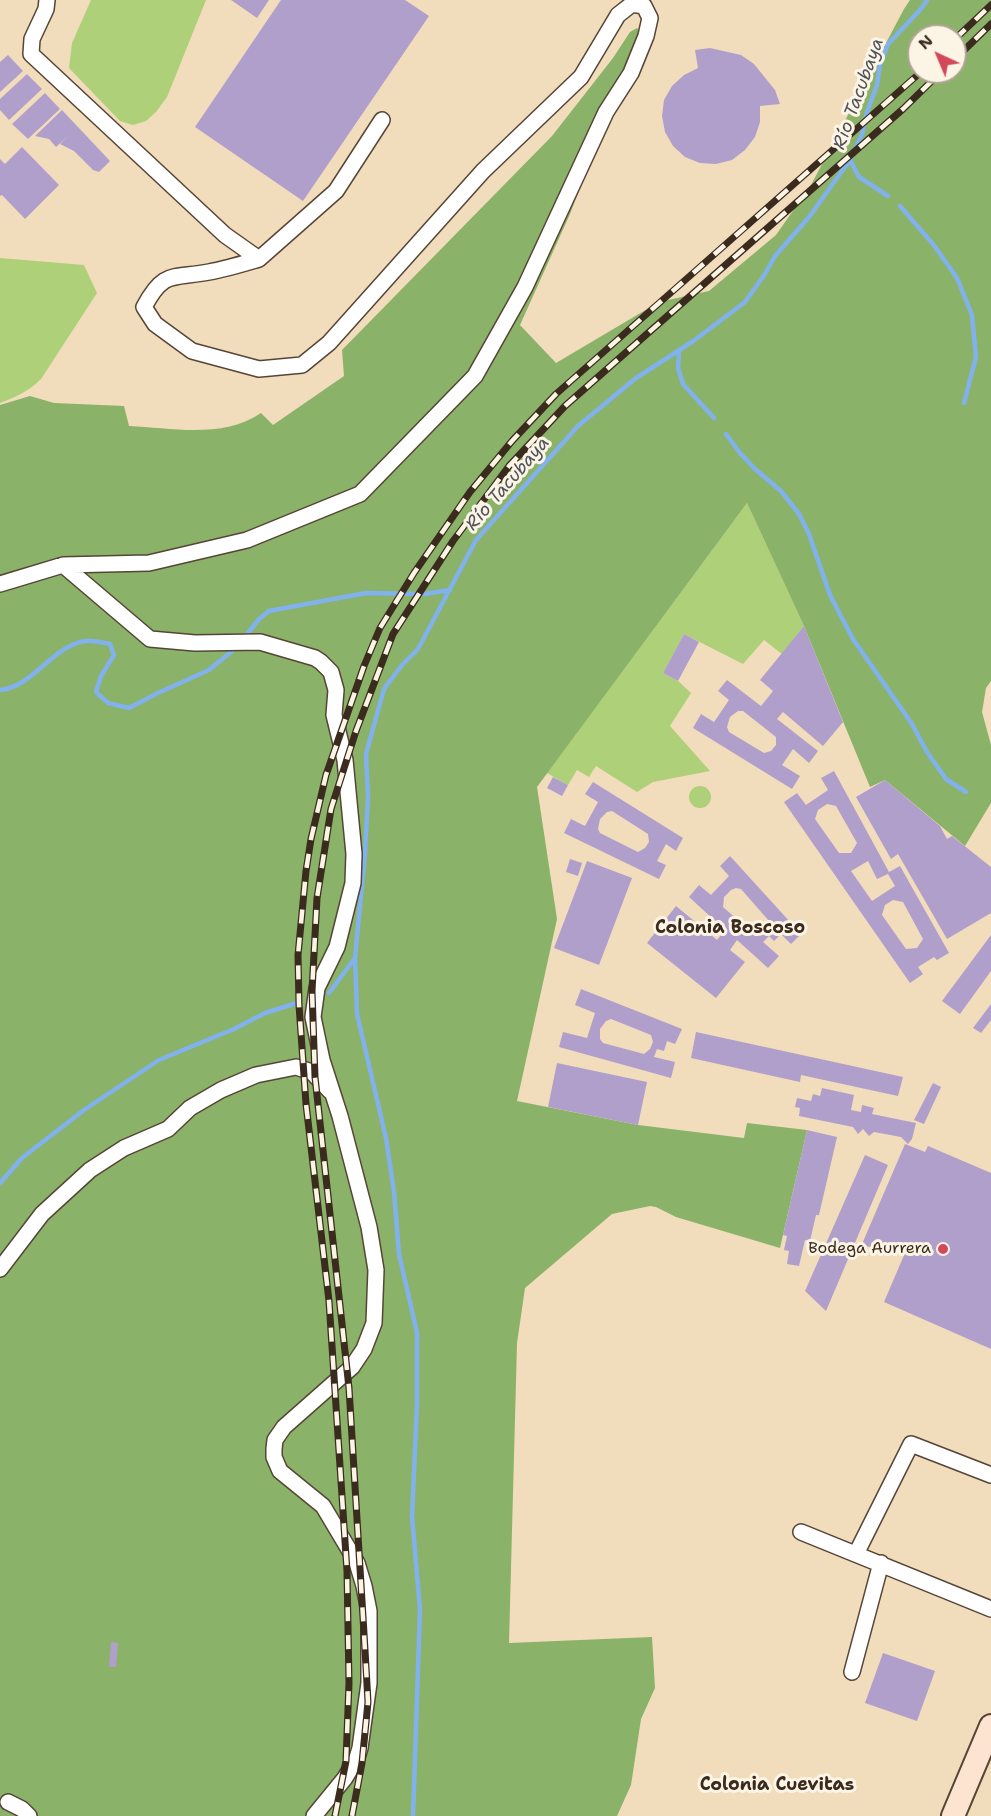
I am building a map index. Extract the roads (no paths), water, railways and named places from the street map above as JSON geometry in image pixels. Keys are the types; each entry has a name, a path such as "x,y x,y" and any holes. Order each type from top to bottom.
{"main road":[{"path":"953,1816 991,1726"}],"street":[{"path":"47,0 46,9 32,39 31,54 225,235 259,259"},
{"path":"0,584 63,565 149,563 248,540 360,494 475,376 525,286 606,112 631,73 646,36 650,18 644,6 632,4 618,15 580,77 483,171 329,343 302,365 259,369 192,351 155,324 144,307 153,290 173,276 208,273 259,259 336,191 382,120"},
{"path":"63,565 150,639 195,643 260,642 315,658 330,672 336,690 334,716 345,760 354,854 353,883 337,947 317,988 313,1007 314,1027 369,1227 376,1270 374,1323 364,1349 352,1367 279,1433 274,1457 280,1471 323,1506 357,1563 369,1611 369,1683 357,1758 345,1778 314,1816"},
{"path":"0,1269 42,1214 90,1170 124,1148 168,1129 190,1108 221,1090 256,1076 296,1067 312,1071 333,1094"},
{"path":"856,1554 911,1444 991,1475"},
{"path":"801,1532 991,1609"},
{"path":"852,1672 881,1563"},
{"path":"8,1802 22,1809 28,1816"}],"waterway":[{"path":"413,1816 420,1610 412,1516 417,1404 417,1333 399,1254 394,1192 386,1138 357,1014 355,958 365,853 368,797 366,754 384,689 402,665 418,649 476,540 578,426 636,378 692,342 745,302 775,256 809,217 850,160 862,134 877,85 880,65 888,44 927,0"},
{"path":"850,160 859,177 888,196"},
{"path":"900,206 933,244 957,278 972,315 976,357 964,403"},
{"path":"679,350 678,368 683,384 714,418"},
{"path":"726,434 740,453 781,491 799,514 809,534 830,595 853,639 912,724 927,752 946,779 966,792"},
{"name":"Río Tacubaya","path":"244,638 259,619 269,611 366,593 424,594 450,590"},
{"name":"Río Tacubaya","path":"0,690 23,682 53,657 74,644 95,641 110,644 114,655 101,676 96,692 108,703 129,708 209,670 237,647"},
{"path":"329,993 355,958"},
{"path":"0,1183 22,1158 84,1110 159,1060 234,1029 265,1013 300,1002"}],"railway":[{"path":"967,28 991,5"},
{"path":"967,47 991,24"},
{"path":"335,1816 346,1761 349,1683 347,1571 329,1301 306,1104 298,955 306,871 326,775 364,666 380,628 414,573 470,492 512,441 556,394 907,84"},
{"path":"352,1816 362,1763 368,1702 349,1388 315,1077 312,991 317,898 331,809 356,731 393,634 453,541 509,466 565,406 929,84"}],"place":[{"name":"Bodega Aurrera","path":"943,1249"}],"district":[{"name":"Colonia Boscoso","path":"730,928"},
{"name":"Colonia Cuevitas","path":"777,1785"}]}
